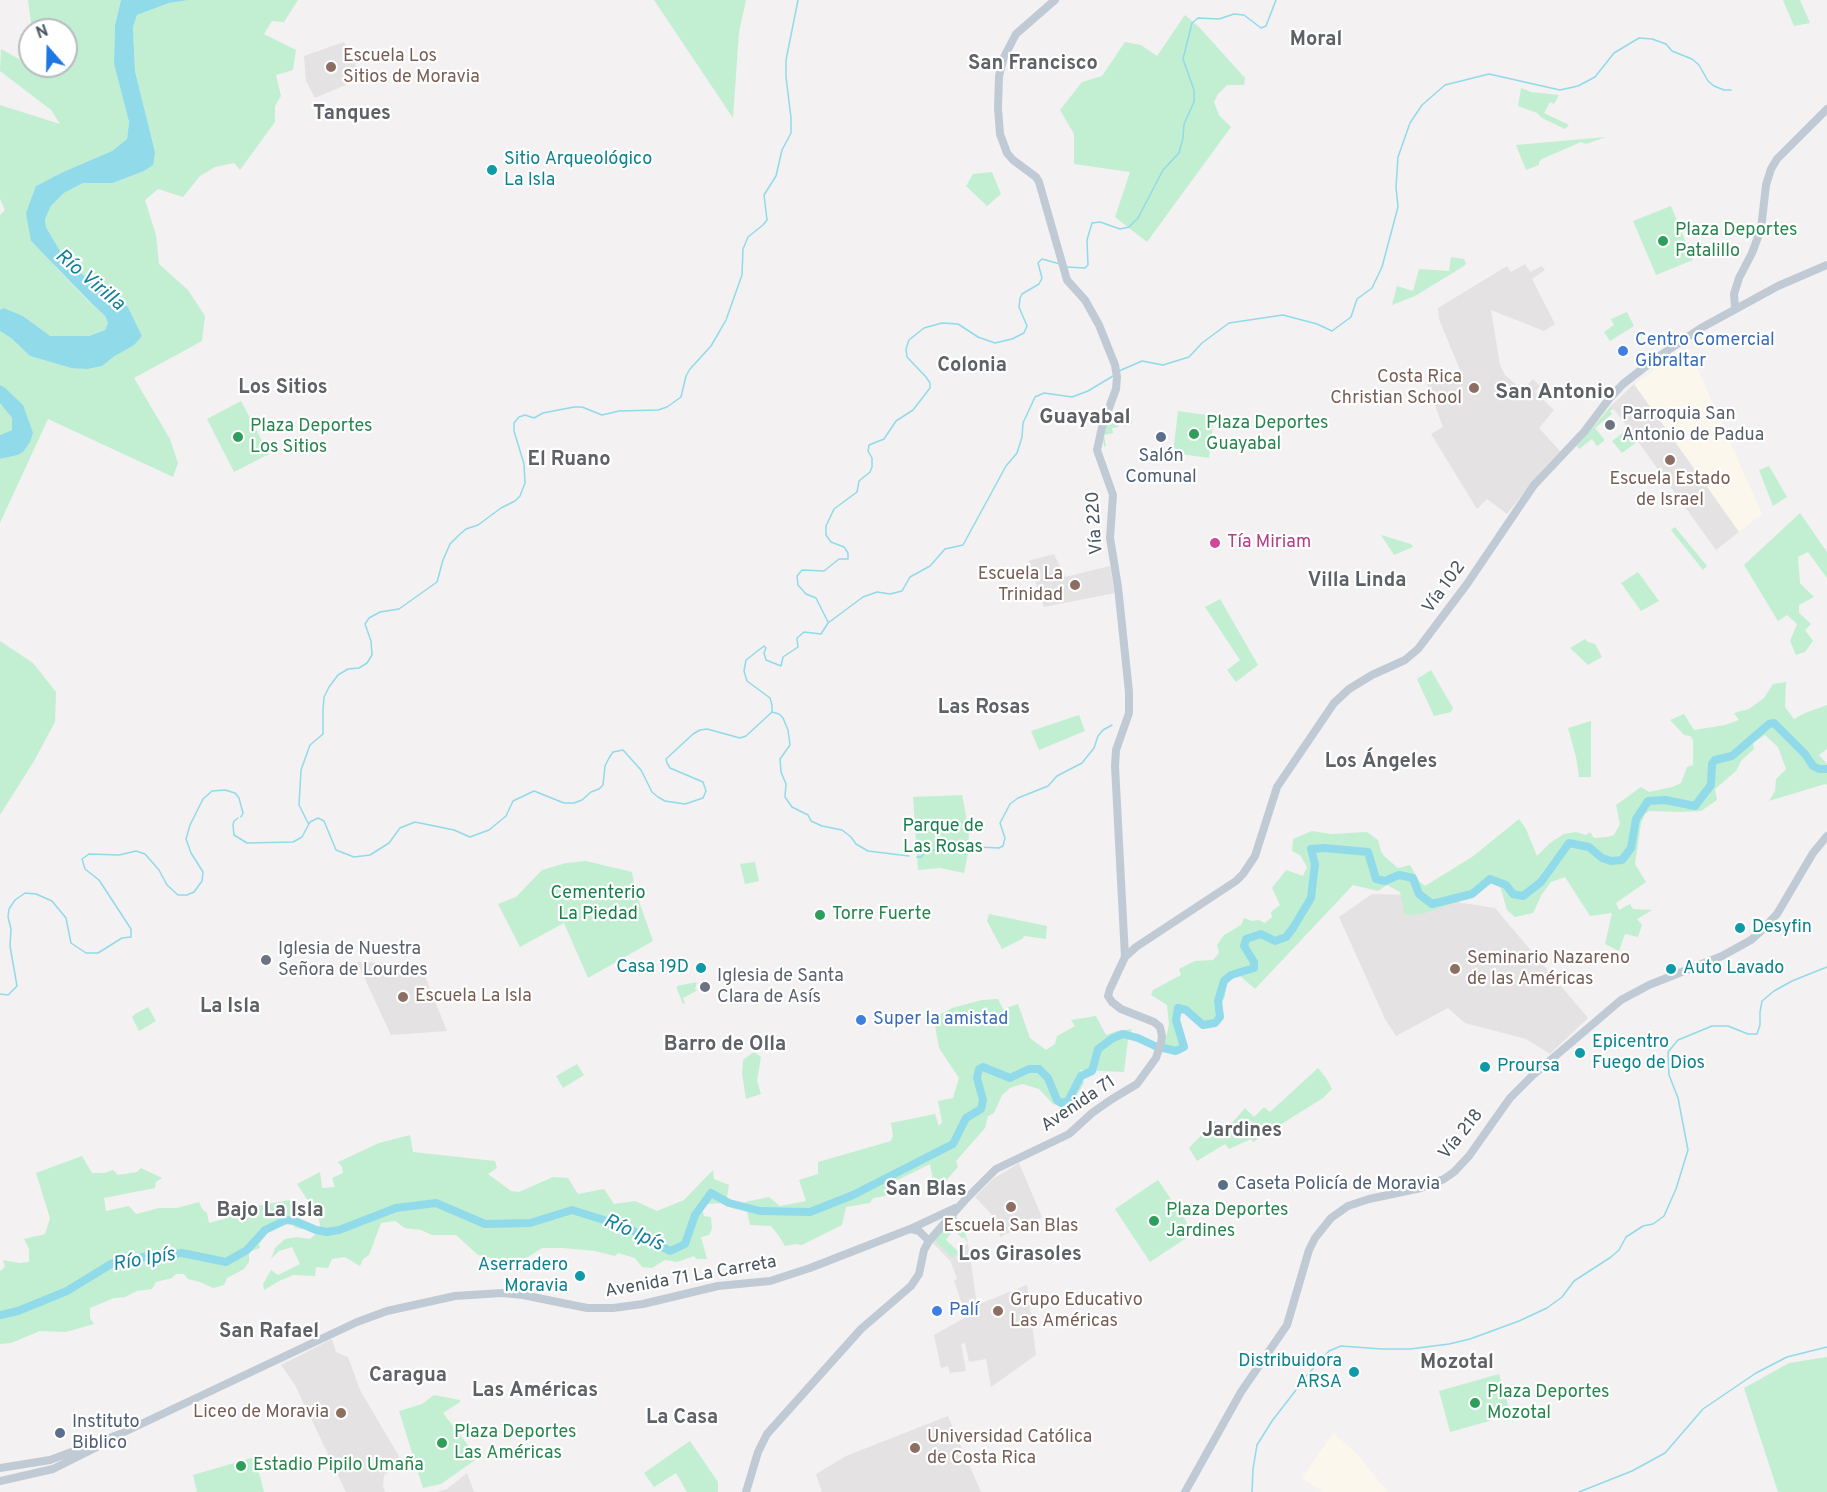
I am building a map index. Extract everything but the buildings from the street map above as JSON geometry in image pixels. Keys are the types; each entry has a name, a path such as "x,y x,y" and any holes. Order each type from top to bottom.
{"main road":[{"name":"Vía 220","path":"1055,0 1016,34 1004,57 999,76 998,108 1000,134 1007,153 1039,182 1067,280 1085,300 1094,316 1115,365 1117,377 1116,389 1102,427 1097,450 1113,495 1110,538 1118,587 1129,692 1129,713 1116,750 1115,766 1125,957"},
{"path":"1735,308 1734,294 1739,278 1761,230 1766,185 1771,169 1827,109"},
{"name":"Vía 102","path":"1125,957 1136,947 1236,881 1243,874 1255,856 1277,787 1324,715 1349,689 1404,660 1418,649 1467,584 1534,485 1584,432 1623,384 1655,358 1735,308 1786,282 1827,265"},
{"name":"Vía 218","path":"1185,1492 1241,1392 1287,1325 1309,1250 1330,1218 1348,1206 1369,1198 1421,1188 1444,1179 1454,1172 1469,1156 1510,1098 1533,1075 1621,1000 1649,985 1722,956 1751,940 1777,914 1813,853 1827,836"},
{"path":"1123,944 1128,948 1136,947"},
{"name":"Avenida 71","path":"929,1241 959,1206 996,1169 1069,1134 1092,1113 1137,1084 1154,1061 1161,1043 1160,1028 1154,1022 1121,1009 1108,996 1125,957"},
{"name":"Avenida 71 La Carreta","path":"0,1468 50,1460 120,1434 357,1322 387,1311 455,1296 502,1293 587,1308 613,1308 632,1306 718,1286 776,1280 910,1229 959,1206"},
{"path":"746,1492 758,1452 767,1434 861,1329 911,1286 919,1274 924,1250 929,1241 919,1231 910,1229"},
{"name":"Avenida 71 La Carreta","path":"0,1481 53,1468 103,1445 120,1434"}],"shaded area":[{"name":"Escuela Los Sitios de Moravia","path":"344,42 362,78 315,98 306,81 304,56"},
{"name":"Costa Rica Christian School","path":"1525,264 1530,272 1542,266 1545,270 1532,279 1555,324 1544,331 1491,310 1500,365 1505,375 1522,390 1533,379 1540,386 1535,392 1554,410 1539,428 1560,451 1507,514 1487,499 1477,509 1431,434 1443,427 1427,384 1460,370 1439,319 1438,308 1507,266 1511,272"},
{"path":"1688,347 1762,514 1739,532 1634,384"},
{"name":"Escuela Estado de Israel","path":"1634,384 1739,532 1716,550 1611,406"},
{"name":"Escuela La Trinidad","path":"1054,554 1065,577 1110,566 1115,593 1044,607 1028,561"},
{"name":"Seminario Nazareno de las Américas","path":"1372,894 1411,895 1495,908 1588,1018 1550,1054 1526,1039 1465,1023 1448,1008 1396,1036 1385,1019 1339,917"},
{"name":"Escuela La Isla","path":"357,962 420,964 447,1031 391,1035"},
{"name":"Escuela San Blas","path":"1019,1163 1042,1217 1000,1237 995,1218 975,1197 993,1179"},
{"name":"Grupo Educativo Las Américas","path":"934,1240 952,1258 968,1243 977,1305 1027,1285 1036,1355 991,1387 986,1359 969,1362 965,1343 961,1344 966,1371 950,1373 948,1366 941,1368 934,1335 966,1317 954,1280 957,1279 951,1262 932,1242"},
{"name":"Liceo de Moravia","path":"332,1339 336,1352 348,1357 360,1390 403,1463 384,1475 385,1492 346,1492 295,1385 281,1365"},
{"name":"Universidad Católica de Costa Rica","path":"948,1416 981,1492 822,1492 816,1474 846,1456"},
{"path":"1333,1433 1355,1452 1388,1492 1323,1492 1302,1478"},
{"path":"467,1473 474,1492 437,1492 447,1489"}],"green space":[{"path":"28,0 121,0 115,25 114,64 129,122 127,139 112,151 36,186 31,241 105,316 108,323 105,330 89,336 49,336 23,316 4,308 0,310 0,215 5,210 0,199 0,105 60,124 51,110 0,71 1,49 18,59 18,78 78,78 78,18 30,18"},
{"path":"189,0 298,0 284,22 272,21 264,34 296,50 293,70 276,75 281,96 275,106 275,122 240,170 234,163 215,167 200,176 183,197 158,189 145,200 156,235 159,264 188,290 205,316 202,341 134,378 170,439 178,463 173,477 48,419 0,523 0,459 23,452 4,387 0,385 0,331 30,356 71,368 102,366 142,336 128,307 93,284 63,256 46,227 45,219 51,206 64,193 83,183 113,183 144,171 155,152 135,71 133,27 137,15 169,3"},
{"path":"654,0 746,0 739,32 733,118"},
{"path":"1783,0 1800,0 1810,23 1794,26"},
{"path":"1185,15 1199,27 1245,78 1244,85 1227,85 1218,94 1214,102 1219,115 1231,127 1147,242 1115,217 1130,172 1074,164 1074,134 1060,110 1082,82 1102,76 1125,42 1141,45 1157,56"},
{"path":"1521,88 1531,92 1559,95 1554,104 1550,102 1544,113 1569,125 1565,129 1542,118 1537,113 1518,106"},
{"path":"1606,137 1586,144 1581,142 1542,159 1539,165 1526,170 1516,145"},
{"path":"992,172 1001,194 987,206 966,186 973,174"},
{"name":"Plaza Deportes Patalillo","path":"1671,206 1693,260 1656,275 1633,221"},
{"path":"1451,257 1464,259 1466,264 1415,296 1392,305 1397,286 1413,291 1419,269 1449,271"},
{"path":"1627,312 1634,326 1610,341 1604,332 1614,325 1611,319"},
{"name":"Plaza Deportes Los Sitios","path":"241,401 269,454 234,472 207,419"},
{"path":"0,403 12,418 12,430 0,435"},
{"path":"1611,406 1612,414 1595,428 1604,441 1597,446 1592,439 1579,449 1577,446"},
{"name":"Plaza Deportes Guayabal","path":"1178,411 1214,416 1209,458 1173,453"},
{"path":"1131,417 1132,424 1124,426 1123,421 1118,421 1119,427 1112,428 1113,433 1104,435 1106,446 1104,447 1102,433 1109,419"},
{"path":"1629,428 1638,441 1622,453 1612,441"},
{"path":"1769,466 1787,497 1773,506 1759,470"},
{"path":"1800,513 1827,552 1827,578 1808,552 1798,557 1800,583 1814,597 1799,605 1799,613 1811,624 1805,630 1813,641 1805,652 1796,655 1790,641 1797,624 1787,615 1778,621 1744,565"},
{"path":"1675,527 1707,566 1703,570 1671,530"},
{"path":"1381,535 1411,544 1413,547 1394,555"},
{"path":"1638,572 1659,601 1641,611 1621,583"},
{"path":"1220,599 1258,665 1236,682 1227,670 1240,660 1205,607"},
{"path":"1585,639 1595,644 1602,657 1588,665 1570,648"},
{"path":"0,641 33,663 56,692 55,722 0,815"},
{"path":"1431,670 1453,708 1451,712 1434,716 1417,679"},
{"path":"1786,682 1785,707 1794,719 1827,705 1827,749 1819,755 1827,764 1827,785 1769,801 1775,791 1776,779 1786,769 1778,747 1765,735 1753,743 1754,749 1741,761 1736,771 1715,789 1717,800 1701,811 1649,811 1645,814 1641,823 1635,864 1646,882 1616,903 1619,910 1630,904 1633,909 1652,910 1637,919 1642,925 1638,937 1625,934 1619,951 1605,944 1612,913 1590,916 1565,877 1551,882 1533,913 1515,917 1507,910 1500,886 1492,882 1470,898 1422,914 1405,915 1400,892 1387,885 1378,891 1353,885 1255,989 1239,975 1227,982 1225,996 1214,1020 1204,1023 1189,1008 1177,1007 1174,1017 1181,1051 1174,1055 1163,1050 1169,1025 1167,1005 1151,995 1153,990 1181,975 1179,969 1195,961 1213,960 1219,953 1217,945 1224,935 1241,925 1244,918 1265,923 1272,917 1271,912 1280,905 1272,888 1286,870 1303,876 1307,867 1300,855 1292,851 1293,839 1312,831 1331,834 1367,832 1378,840 1384,856 1398,868 1410,865 1419,881 1425,886 1472,857 1519,819 1526,829 1537,856 1550,843 1564,834 1576,832 1586,835 1590,832 1594,838 1614,835 1620,824 1616,805 1641,787 1649,792 1681,783 1687,767 1693,765 1693,740 1690,736 1684,735 1670,720 1684,714 1694,730 1725,725 1739,720 1734,713 1749,709 1764,698 1773,684"},
{"path":"1079,715 1085,731 1039,750 1031,731"},
{"path":"1591,721 1591,777 1579,777 1568,728"},
{"name":"Parque de Las Rosas","path":"962,795 969,831 964,873 940,868 918,870 913,797"},
{"name":"Cementerio La Piedad","path":"586,861 632,872 635,890 653,941 588,978 564,923 520,947 498,904 516,897 542,870 566,863"},
{"path":"755,862 759,881 745,884 740,864"},
{"path":"989,914 1047,926 1046,939 1024,936 1002,949 987,921"},
{"path":"697,982 695,989 698,990 683,998 685,1003 683,1004 677,986"},
{"path":"998,999 1003,1009 1018,1004 1030,1038 1046,1050 1055,1044 1057,1036 1075,1026 1071,1020 1096,1016 1106,1035 1132,1029 1128,1040 1124,1072 1080,1070 1084,1083 1073,1101 1063,1107 1053,1104 1039,1089 1022,1084 1010,1088 1002,1095 994,1113 988,1116 985,1128 956,1161 958,1167 934,1194 928,1197 934,1185 930,1164 896,1181 897,1194 873,1198 870,1203 846,1207 842,1225 802,1245 785,1246 771,1226 750,1225 745,1202 769,1197 780,1206 806,1201 799,1180 818,1174 818,1162 891,1141 893,1136 891,1123 935,1114 939,1126 942,1122 938,1101 953,1098 959,1078 939,1048 935,1017 952,1008 982,1000"},
{"path":"148,1007 156,1021 139,1031 132,1017"},
{"path":"754,1052 761,1057 757,1081 761,1094 746,1099 742,1074 743,1060"},
{"path":"577,1064 584,1075 563,1088 556,1076"},
{"path":"1318,1068 1332,1089 1323,1098 1253,1142 1251,1139 1229,1149 1225,1144 1197,1161 1189,1148 1214,1122 1224,1132 1245,1108 1254,1117 1264,1107 1270,1112"},
{"path":"410,1135 413,1152 495,1161 497,1168 488,1174 511,1191 519,1192 553,1177 568,1178 578,1194 604,1189 614,1204 635,1201 657,1211 684,1200 713,1170 714,1179 729,1185 726,1203 705,1204 702,1208 704,1216 711,1217 712,1229 709,1235 701,1237 707,1259 697,1259 694,1256 677,1262 665,1260 652,1268 642,1267 635,1258 618,1253 615,1256 595,1251 563,1248 542,1248 522,1261 492,1258 478,1255 456,1235 432,1235 421,1230 405,1228 395,1221 381,1223 369,1255 363,1259 360,1266 345,1257 332,1259 328,1268 316,1267 315,1276 293,1275 264,1290 263,1284 271,1270 278,1275 300,1264 292,1247 279,1251 271,1259 275,1248 285,1239 297,1237 310,1239 317,1233 320,1224 318,1216 297,1184 320,1172 322,1188 335,1187 332,1178 343,1173 338,1162 379,1143"},
{"path":"82,1156 92,1173 113,1170 118,1175 137,1172 141,1168 162,1178 156,1182 155,1188 104,1198 106,1211 129,1206 136,1214 199,1202 207,1213 209,1223 224,1219 223,1210 234,1211 242,1204 250,1207 290,1200 294,1215 303,1229 296,1228 289,1222 274,1224 259,1244 260,1248 249,1252 249,1262 244,1269 227,1278 224,1285 213,1288 188,1279 184,1274 176,1274 172,1278 156,1282 152,1289 114,1298 90,1308 90,1318 94,1324 66,1332 40,1331 11,1343 0,1344 0,1271 5,1267 3,1260 29,1262 29,1249 24,1239 45,1234 50,1218 36,1173"},
{"name":"Plaza Deportes Jardines","path":"1158,1180 1194,1233 1150,1262 1115,1209"},
{"path":"956,1216 964,1229 968,1243 955,1231 951,1233 946,1240 959,1252 952,1258 934,1240"},
{"path":"1827,1357 1827,1492 1778,1492 1744,1388 1789,1363"},
{"name":"Plaza Deportes Mozotal","path":"1499,1374 1511,1415 1450,1432 1439,1391"},
{"path":"434,1395 460,1400 443,1413 478,1458 441,1484 423,1488 399,1411 422,1404"},
{"path":"690,1441 718,1482 718,1492 687,1492 676,1473 654,1487 644,1473"},
{"name":"Estadio Pipilo Umaña","path":"255,1457 264,1492 197,1492 193,1475"}],"water":[{"name":"Río Virilla","path":"121,0 189,0 169,3 137,15 133,27 135,71 155,152 153,165 113,183 83,183 64,193 51,206 45,219 46,227 63,256 93,284 128,307 142,336 134,345 102,366 87,369 71,368 30,356 0,331 0,310 4,308 23,316 50,336 89,336 105,330 108,323 105,316 31,241 26,213 36,186 112,151 127,139 129,122 114,64 115,25"},
{"path":"0,385 23,405 33,433 23,452 0,459 0,435 12,430 12,418 0,403"}],"waterway":[{"path":"308,823 299,805 301,770 310,745 323,734 324,697 329,687 338,675 348,669 359,668 367,663 372,655 371,641 365,624 369,618 380,612 399,609 437,582 450,544 466,529 478,525 520,496 525,483 524,464 514,431 514,423 519,417 525,415 534,418 543,413 574,407 582,407 602,415 619,411 658,410 667,407 681,397 690,369 711,346 726,320 742,275 743,249 748,237 767,220 764,195 776,176 782,150 791,133 786,60 798,0"},
{"path":"1067,267 1085,268 1088,265 1087,240 1092,223 1100,222 1120,229 1129,227 1138,218 1163,170 1179,153 1184,124 1194,102 1194,90 1183,59 1192,23 1198,18 1219,19 1234,14 1244,15 1261,28 1266,26 1276,0"},
{"path":"1119,371 1142,361 1163,365 1189,357 1202,343 1229,323 1283,315 1317,324 1332,331 1351,317 1357,299 1372,288 1382,267 1398,207 1396,187 1398,157 1410,123 1422,105 1445,85 1489,74 1560,90 1578,86 1595,77 1614,53 1639,38 1652,39 1666,44 1672,51 1692,59 1699,65 1708,81 1714,86 1731,90"},
{"path":"828,622 816,598 806,594 798,585 797,576 802,570 824,571 839,559 848,559 848,553 844,547 831,542 826,535 826,526 834,509 857,492 859,481 870,472 872,458 868,451 869,445 884,439 896,421 913,410 930,388 926,377 907,357 906,349 909,340 924,328 942,323 958,324 978,337 995,343 1024,333 1027,326 1019,307 1020,298 1022,294 1039,284 1042,278 1038,263 1042,259 1060,264"},
{"path":"238,818 233,825 234,835 247,843 293,842 302,837 310,822 318,818 324,821 336,850 354,857 370,855 389,843 400,828 415,822 454,830 470,837 489,830 506,816 513,801 534,791 564,803 582,800 603,785 605,766 609,758 613,752 623,750 641,770 652,792 658,797 665,801 685,804 703,798 706,791 703,782 670,768 666,759 700,730 707,729 740,738 746,736 772,712 770,698 747,681 744,671 746,660 764,646 766,660 781,666 783,657 798,647 797,638 804,632 821,634 828,623 863,597 877,592 890,594 902,591 910,577 930,566 945,549 963,545 1006,466 1017,453 1023,423 1035,397 1044,393 1072,397 1088,391 1113,376"},
{"path":"772,712 783,718 788,730 790,745 780,759 781,772 786,784 785,797 792,807 808,815 811,821 842,830 856,844 868,851 909,856"},
{"name":"Río Ipís","path":"0,1315 18,1311 67,1291 111,1264 148,1256 182,1253 226,1262 247,1250 265,1230 286,1220 327,1232 339,1230 396,1208 436,1203 485,1224 530,1223 572,1210 626,1227 670,1251 685,1244 695,1215 711,1193 729,1203 760,1211 810,1212 853,1195 953,1144 966,1118 981,1109 983,1100 977,1078 979,1069 983,1067 1010,1078 1029,1069 1039,1069 1048,1078 1057,1100 1061,1103 1068,1101 1081,1076 1092,1071 1098,1049 1113,1038 1123,1034 1176,1051 1184,1047 1176,1020 1178,1008 1186,1010 1203,1025 1215,1023 1220,1017 1218,1001 1224,981 1231,975 1254,968 1254,962 1244,946 1246,939 1261,934 1275,941 1286,937 1293,928 1311,898 1315,864 1311,849 1368,852 1376,879 1385,881 1399,875 1413,878 1419,894 1432,904 1472,894 1490,879 1506,885 1513,894 1523,896 1541,882 1569,843 1589,847 1602,858 1611,861 1622,860 1631,848 1636,819 1648,801 1665,800 1695,806 1711,785 1712,764 1715,760 1732,756 1769,724 1774,723 1805,754 1813,766 1827,769"},
{"path":"977,847 999,848 1003,846 1005,838 1000,823 1010,804 1018,798 1048,786 1057,776 1082,763 1094,748 1098,736 1112,725"},
{"path":"0,994 8,995 17,986 8,917 9,909 15,900 25,893 36,894 52,901 66,918 71,943 86,953 98,953 122,938 131,937 131,929 99,880 85,869 82,859 89,854 119,855 136,851 145,854 159,870 167,885 178,895 187,895 194,892 202,881 203,872 191,853 186,839 203,799 212,791 225,790 235,793 239,798 243,813 241,817"},
{"path":"917,857 921,857 926,851 970,847"},
{"path":"1302,1381 1329,1351 1341,1346 1410,1349 1449,1344 1470,1339 1519,1321 1547,1308 1562,1297 1574,1281 1619,1250 1626,1237 1664,1216 1676,1189 1688,1150 1678,1098 1669,1075 1668,1052 1678,1040 1712,1026 1728,1026 1748,1034 1757,1034 1762,1001 1792,981 1827,967"},
{"path":"1579,1492 1632,1471 1665,1453 1703,1409 1756,1373 1787,1357 1827,1347"},
{"path":"1252,1492 1257,1445 1296,1390"}],"place":[{"name":"Escuela Los Sitios de Moravia","path":"331,67"},
{"name":"Sitio Arqueológico La Isla","path":"492,170"},
{"name":"Plaza Deportes Patalillo","path":"1663,241"},
{"name":"Centro Comercial Gibraltar","path":"1623,351"},
{"name":"Costa Rica Christian School","path":"1474,388"},
{"name":"Parroquia San Antonio de Padua","path":"1610,425"},
{"name":"Plaza Deportes Guayabal","path":"1194,434"},
{"name":"Plaza Deportes Los Sitios","path":"238,437"},
{"name":"Salón Comunal","path":"1161,437"},
{"name":"Escuela Estado de Israel","path":"1670,460"},
{"name":"Tía Miriam","path":"1215,543"},
{"name":"Escuela La Trinidad","path":"1075,585"},
{"name":"Torre Fuerte","path":"820,915"},
{"name":"Desyfin","path":"1740,928"},
{"name":"Iglesia de Nuestra Señora de Lourdes","path":"266,960"},
{"name":"Casa 19D","path":"701,968"},
{"name":"Seminario Nazareno de las Américas","path":"1455,969"},
{"name":"Auto Lavado","path":"1671,969"},
{"name":"Iglesia de Santa Clara de Asís","path":"705,987"},
{"name":"Escuela La Isla","path":"403,997"},
{"name":"Super la amistad","path":"861,1020"},
{"name":"Epicentro Fuego de Dios","path":"1580,1053"},
{"name":"Proursa","path":"1485,1067"},
{"name":"Caseta Policía de Moravia","path":"1223,1185"},
{"name":"Escuela San Blas","path":"1011,1207"},
{"name":"Plaza Deportes Jardines","path":"1154,1221"},
{"name":"Aserradero Moravia","path":"580,1276"},
{"name":"Palí","path":"937,1311"},
{"name":"Grupo Educativo Las Américas","path":"998,1311"},
{"name":"Distribuidora ARSA","path":"1354,1372"},
{"name":"Plaza Deportes Mozotal","path":"1475,1403"},
{"name":"Liceo de Moravia","path":"341,1413"},
{"name":"Instituto Biblico","path":"60,1433"},
{"name":"Plaza Deportes Las Américas","path":"442,1443"},
{"name":"Universidad Católica de Costa Rica","path":"915,1448"},
{"name":"Estadio Pipilo Umaña","path":"241,1466"}],"district":[{"name":"Moral","path":"1316,41"},
{"name":"San Francisco","path":"1033,65"},
{"name":"Tanques","path":"352,115"},
{"name":"Colonia","path":"972,367"},
{"name":"Los Sitios","path":"283,389"},
{"name":"San Antonio","path":"1555,394"},
{"name":"Guayabal","path":"1085,419"},
{"name":"El Ruano","path":"569,461"},
{"name":"Villa Linda","path":"1357,582"},
{"name":"Las Rosas","path":"984,709"},
{"name":"Los Ángeles","path":"1381,763"},
{"name":"La Isla","path":"230,1008"},
{"name":"Barro de Olla","path":"725,1046"},
{"name":"Jardines","path":"1242,1132"},
{"name":"San Blas","path":"926,1191"},
{"name":"Bajo La Isla","path":"270,1212"},
{"name":"Los Girasoles","path":"1020,1256"},
{"name":"San Rafael","path":"269,1333"},
{"name":"Mozotal","path":"1457,1364"},
{"name":"Caragua","path":"408,1377"},
{"name":"Las Américas","path":"535,1392"},
{"name":"La Casa","path":"682,1419"}]}
